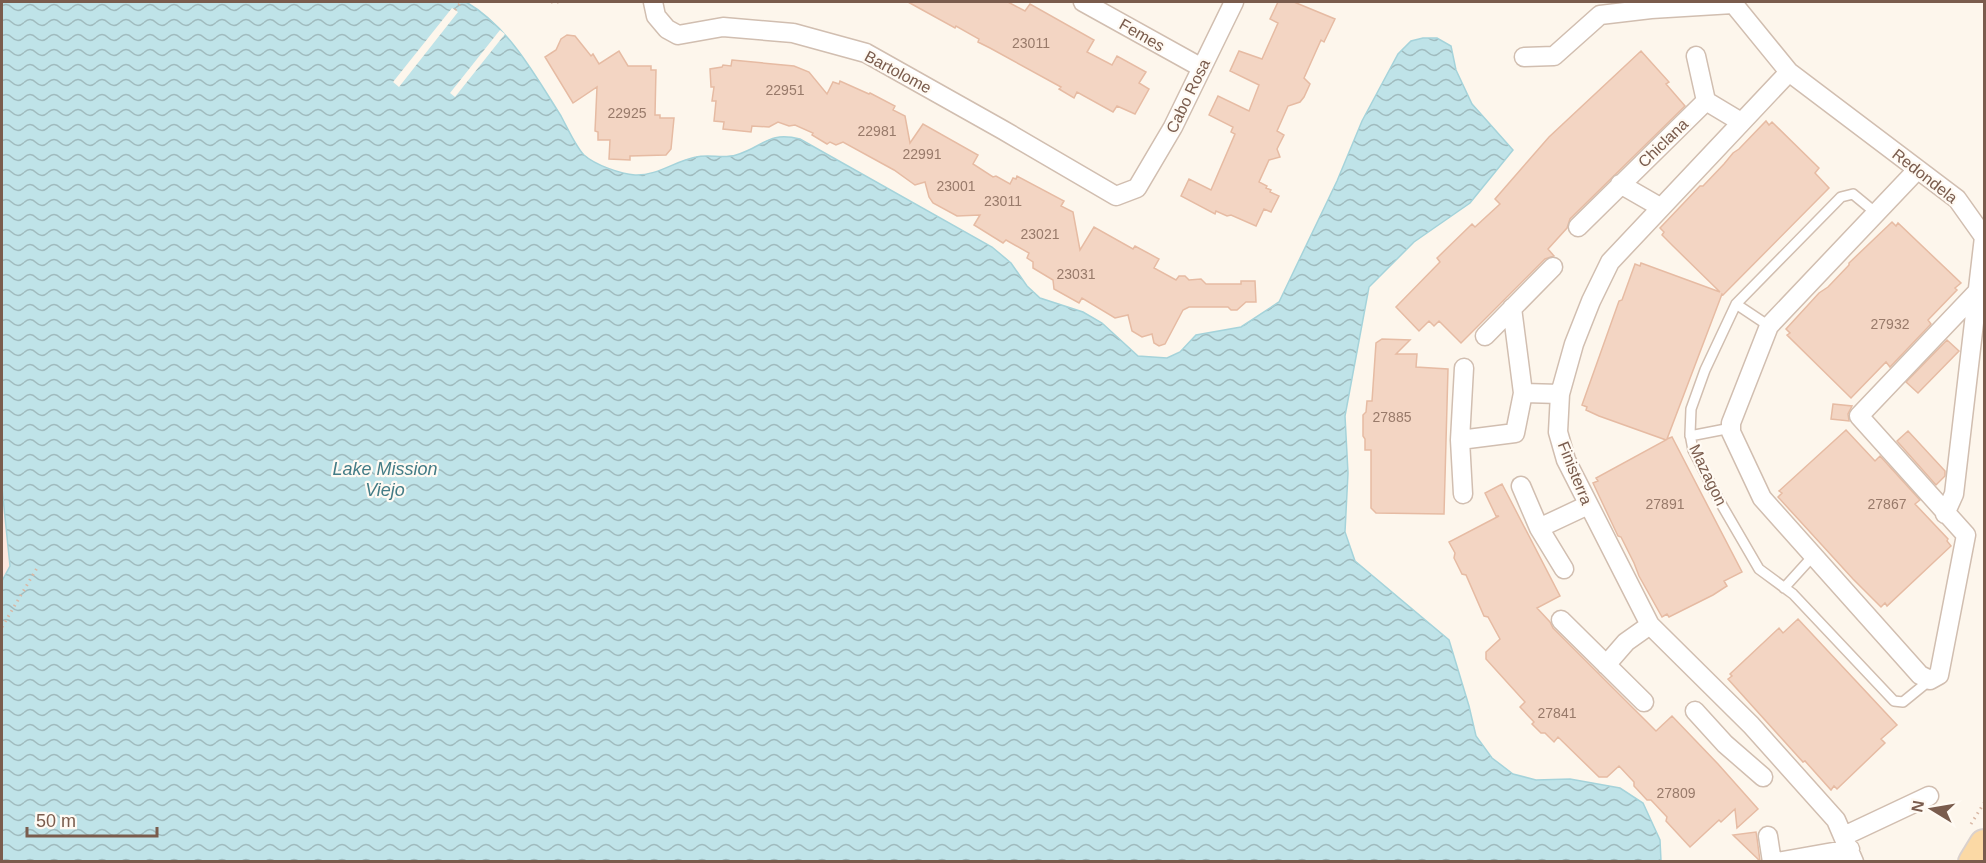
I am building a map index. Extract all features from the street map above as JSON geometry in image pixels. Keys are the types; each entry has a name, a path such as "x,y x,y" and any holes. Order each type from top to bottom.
{"main road":[{"path":"1973,861 1984,844"}],"street":[{"name":"Bartolome","path":"653,2 656,16 667,29 678,35 723,27 793,33 866,53 1116,196 1137,188"},
{"name":"Femes","path":"1083,2 1202,68"},
{"name":"Cabo Rosa","path":"1137,188 1173,128 1234,2"},
{"name":"Redondela","path":"1524,57 1554,56 1600,15 1732,3 1790,72 1957,199 1984,237 1951,520"},
{"path":"1696,56 1706,101 1741,122"},
{"name":"Finisterra","path":"1790,72 1610,262 1574,344 1560,394 1558,432 1566,460 1650,625 1751,725 1836,820 1850,849"},
{"name":"Chiclana","path":"1578,227 1706,101"},
{"path":"1917,170 1769,326 1731,428 1762,498 1920,675 1934,677 1966,535 1859,416 1977,291"},
{"name":"Chiclana","path":"1620,184 1660,207"},
{"path":"1485,336 1553,267"},
{"path":"1460,440 1515,434 1523,393 1512,308"},
{"path":"1463,494 1460,440 1464,368"},
{"path":"1523,393 1560,394"},
{"path":"1521,486 1539,528 1564,569"},
{"path":"1539,528 1588,505"},
{"path":"1561,620 1644,702"},
{"path":"1606,665 1626,642 1650,625"},
{"path":"1695,711 1725,744 1763,777"},
{"path":"1725,744 1751,725"},
{"path":"1777,861 1813,858 1850,849 1929,796"},
{"path":"1768,836 1772,861"}],"lane":[{"name":"Mazagon","path":"1876,213 1853,194 1841,197 1736,304 1705,370 1691,409 1690,436 1693,450 1709,482 1759,569 1793,594 1894,701 1904,702 1934,677"},
{"path":"1736,304 1769,326"},
{"path":"1690,436 1731,428"},
{"path":"1784,588 1813,556"}],"path":[{"path":"455,10 461,2"},
{"path":"551,2 562,2"},
{"path":"2,627 37,568"}],"shaded area":[{"path":"2,488 10,566 2,581"}],"water":[{"name":"Lake Mission Viejo","path":"2,2 466,2 481,12 508,38 541,84 578,147 584,155 595,162 623,173 643,175 696,157 736,155 773,138 800,139 992,247 1011,263 1027,286 1040,298 1083,312 1102,323 1138,356 1167,358 1180,352 1196,335 1241,327 1279,302 1337,181 1362,121 1398,54 1411,41 1437,38 1451,46 1456,70 1472,104 1513,150 1470,203 1414,242 1369,287 1345,416 1348,473 1345,532 1355,561 1449,640 1476,736 1492,758 1513,774 1536,780 1570,779 1620,788 1643,803 1660,840 1661,861 2,862 2,581 10,566 2,488"}],"pier":[{"path":"452,8 458,12 399,87 393,82"},
{"path":"500,30 505,34 455,97 450,93"}],"building":[{"path":"908,2 1008,2 1025,11 1030,4 1094,40 1087,52 1112,65 1117,56 1146,72 1139,83 1149,89 1135,114 1117,106 1113,112 1077,92 1074,98 1059,89 1061,87 978,42 979,39"},
{"path":"1278,2 1294,2 1335,19 1324,42 1321,40 1304,78 1310,84 1304,97 1300,102 1288,106 1277,131 1284,135 1277,149 1280,157 1269,160 1259,182 1267,186 1270,192 1279,196 1271,212 1264,209 1256,226 1231,215 1227,216 1216,211 1215,214 1181,196 1189,179 1211,190 1235,134 1231,132 1233,127 1209,115 1218,96 1249,111 1259,85 1230,71 1239,51 1262,59 1278,23 1270,19"},
{"path":"567,35 575,36 591,56 593,54 599,64 619,51 628,66 651,66 651,70 656,70 655,115 660,115 660,118 674,118 671,149 666,155 630,156 630,160 609,159 610,140 598,140 598,132 595,131 597,87 573,103 545,57 556,50 561,39"},
{"path":"1641,51 1669,82 1666,84 1685,106 1570,219 1567,228 1548,249 1554,256 1545,259 1461,343 1439,321 1434,326 1429,321 1419,331 1396,307 1440,262 1437,258 1472,224 1475,227 1500,204 1495,199 1549,137"},
{"path":"732,60 794,66 809,72 827,94 833,82 839,84 840,81 870,93 895,106 893,110 905,116 910,143 923,124 978,155 973,164 993,177 996,176 1010,184 1017,176 1064,201 1061,206 1073,212 1080,250 1094,227 1133,249 1135,246 1159,259 1154,268 1176,280 1179,276 1185,276 1189,280 1201,279 1206,284 1241,284 1241,281 1255,281 1256,302 1246,302 1237,310 1231,310 1228,307 1189,307 1183,310 1165,344 1159,346 1154,343 1152,334 1142,337 1132,331 1128,315 1115,318 1082,298 1079,303 1054,289 1053,280 1033,268 1033,262 1027,258 1029,253 1006,240 1003,243 974,225 980,215 957,216 933,203 925,182 915,185 894,170 843,142 836,145 830,142 827,144 812,135 813,133 795,125 789,126 778,122 769,127 752,126 751,132 723,129 724,122 714,121 716,101 712,101 714,87 711,87 710,69 723,65 731,66"},
{"path":"1766,121 1769,125 1772,122 1819,168 1815,173 1829,188 1722,294 1667,439 1672,437 1742,572 1724,581 1727,586 1713,595 1669,617 1667,614 1662,617 1621,537 1618,536 1593,483 1598,481 1596,478 1666,440 1599,416 1586,410 1587,407 1582,405 1619,301 1622,300 1635,264 1640,266 1641,263 1720,292 1662,235 1664,232 1660,228"},
{"path":"1892,222 1896,226 1898,223 1961,283 1928,320 1931,324 1890,367 1886,362 1851,398 1787,335 1790,333 1786,329 1819,293 1828,287 1849,263"},
{"path":"1382,339 1410,340 1396,354 1417,354 1416,367 1448,369 1444,514 1376,513 1371,508 1371,450 1365,450 1363,415 1366,412 1367,401 1372,401 1376,343"},
{"path":"1947,340 1959,351 1918,393 1906,382"},
{"path":"1833,404 1852,406 1848,414 1849,421 1831,419"},
{"path":"1846,430 1875,461 1880,456 1920,500 1915,504 1948,539 1951,546 1887,606 1885,603 1881,607 1853,579 1778,497 1782,493 1779,491"},
{"path":"1908,431 1945,471 1945,476 1936,485 1897,441"},
{"path":"1502,484 1560,596 1537,608 1553,628 1656,731 1672,716 1718,764 1758,809 1737,828 1735,809 1721,822 1719,820 1690,847 1666,821 1667,817 1651,800 1647,800 1619,766 1607,777 1599,777 1558,737 1554,742 1545,733 1541,733 1520,707 1525,702 1486,659 1486,652 1500,639 1488,617 1484,616 1466,575 1462,574 1454,558 1455,553 1449,542 1499,516 1496,516 1485,493"},
{"path":"1798,619 1897,725 1881,739 1885,743 1837,789 1834,786 1831,790 1805,761 1803,762 1728,679 1732,676 1730,674 1779,628 1783,633"},
{"path":"1756,832 1757,838 1760,861 1733,835"}]}
